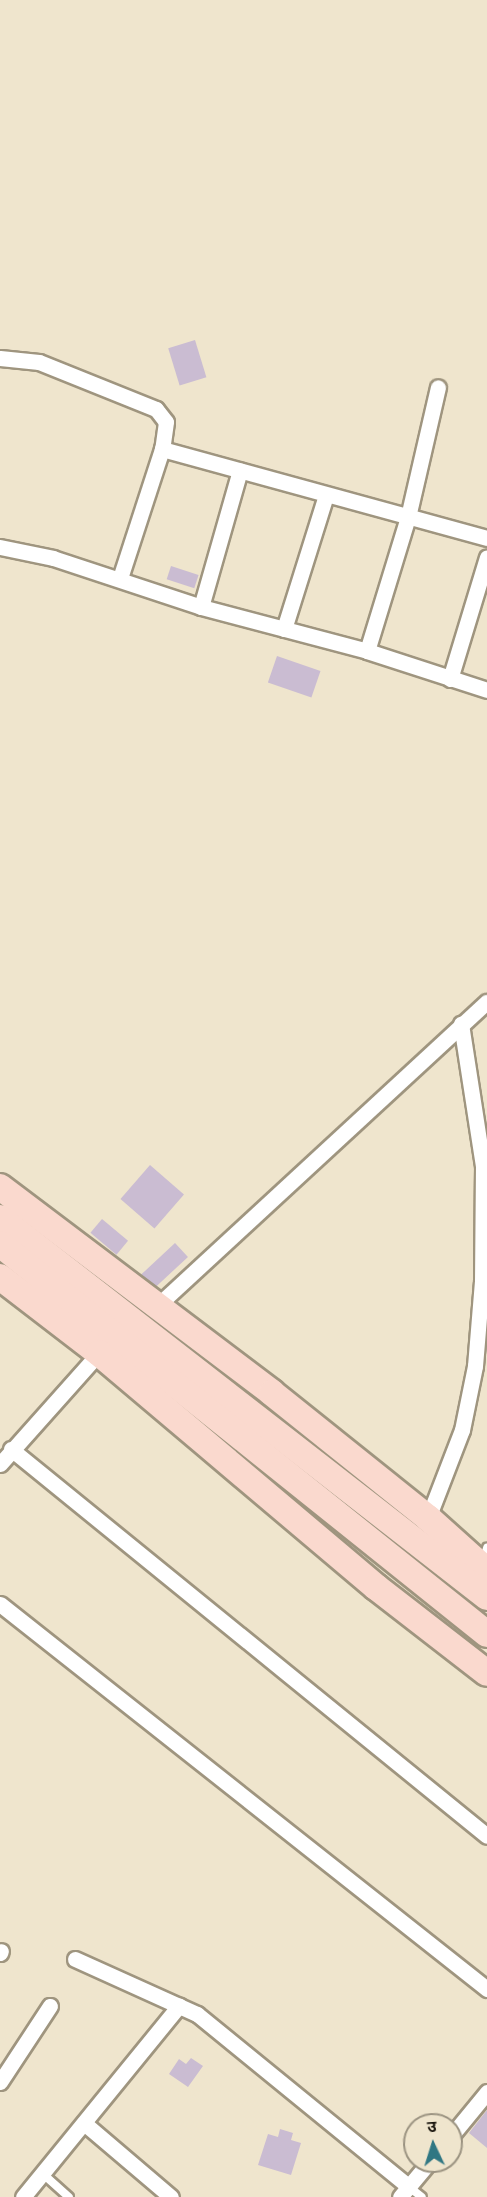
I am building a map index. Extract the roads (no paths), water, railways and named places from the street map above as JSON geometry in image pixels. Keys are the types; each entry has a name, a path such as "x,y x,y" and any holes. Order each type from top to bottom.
{"main road":[{"path":"0,1187 272,1393 485,1562"},
{"path":"6,1236 487,1597"},
{"path":"6,1236 487,1634"},
{"path":"0,1277 99,1353 375,1587 487,1673"}],"street":[{"path":"0,358 39,362 156,409 166,422 162,449 120,578"},
{"path":"367,651 408,517 438,387"},
{"path":"162,449 487,538"},
{"path":"201,607 240,470"},
{"path":"284,629 326,495"},
{"path":"0,547 53,558 120,578 201,607 367,651 487,690"},
{"path":"450,679 487,557"},
{"path":"156,1307 487,1002"},
{"path":"428,1518 462,1430 475,1366 482,1281 483,1166 461,1024"},
{"path":"0,1464 99,1353"},
{"path":"11,1449 487,1836"},
{"path":"0,1604 487,1989"},
{"path":"75,1959 197,2014 404,2192 420,2173"},
{"path":"0,2082 50,2006"},
{"path":"23,2197 179,2006"},
{"path":"463,2121 487,2092"},
{"path":"84,2123 171,2197"}],"lane":[{"path":"42,2174 69,2197"},
{"path":"404,2192 422,2197"}]}
